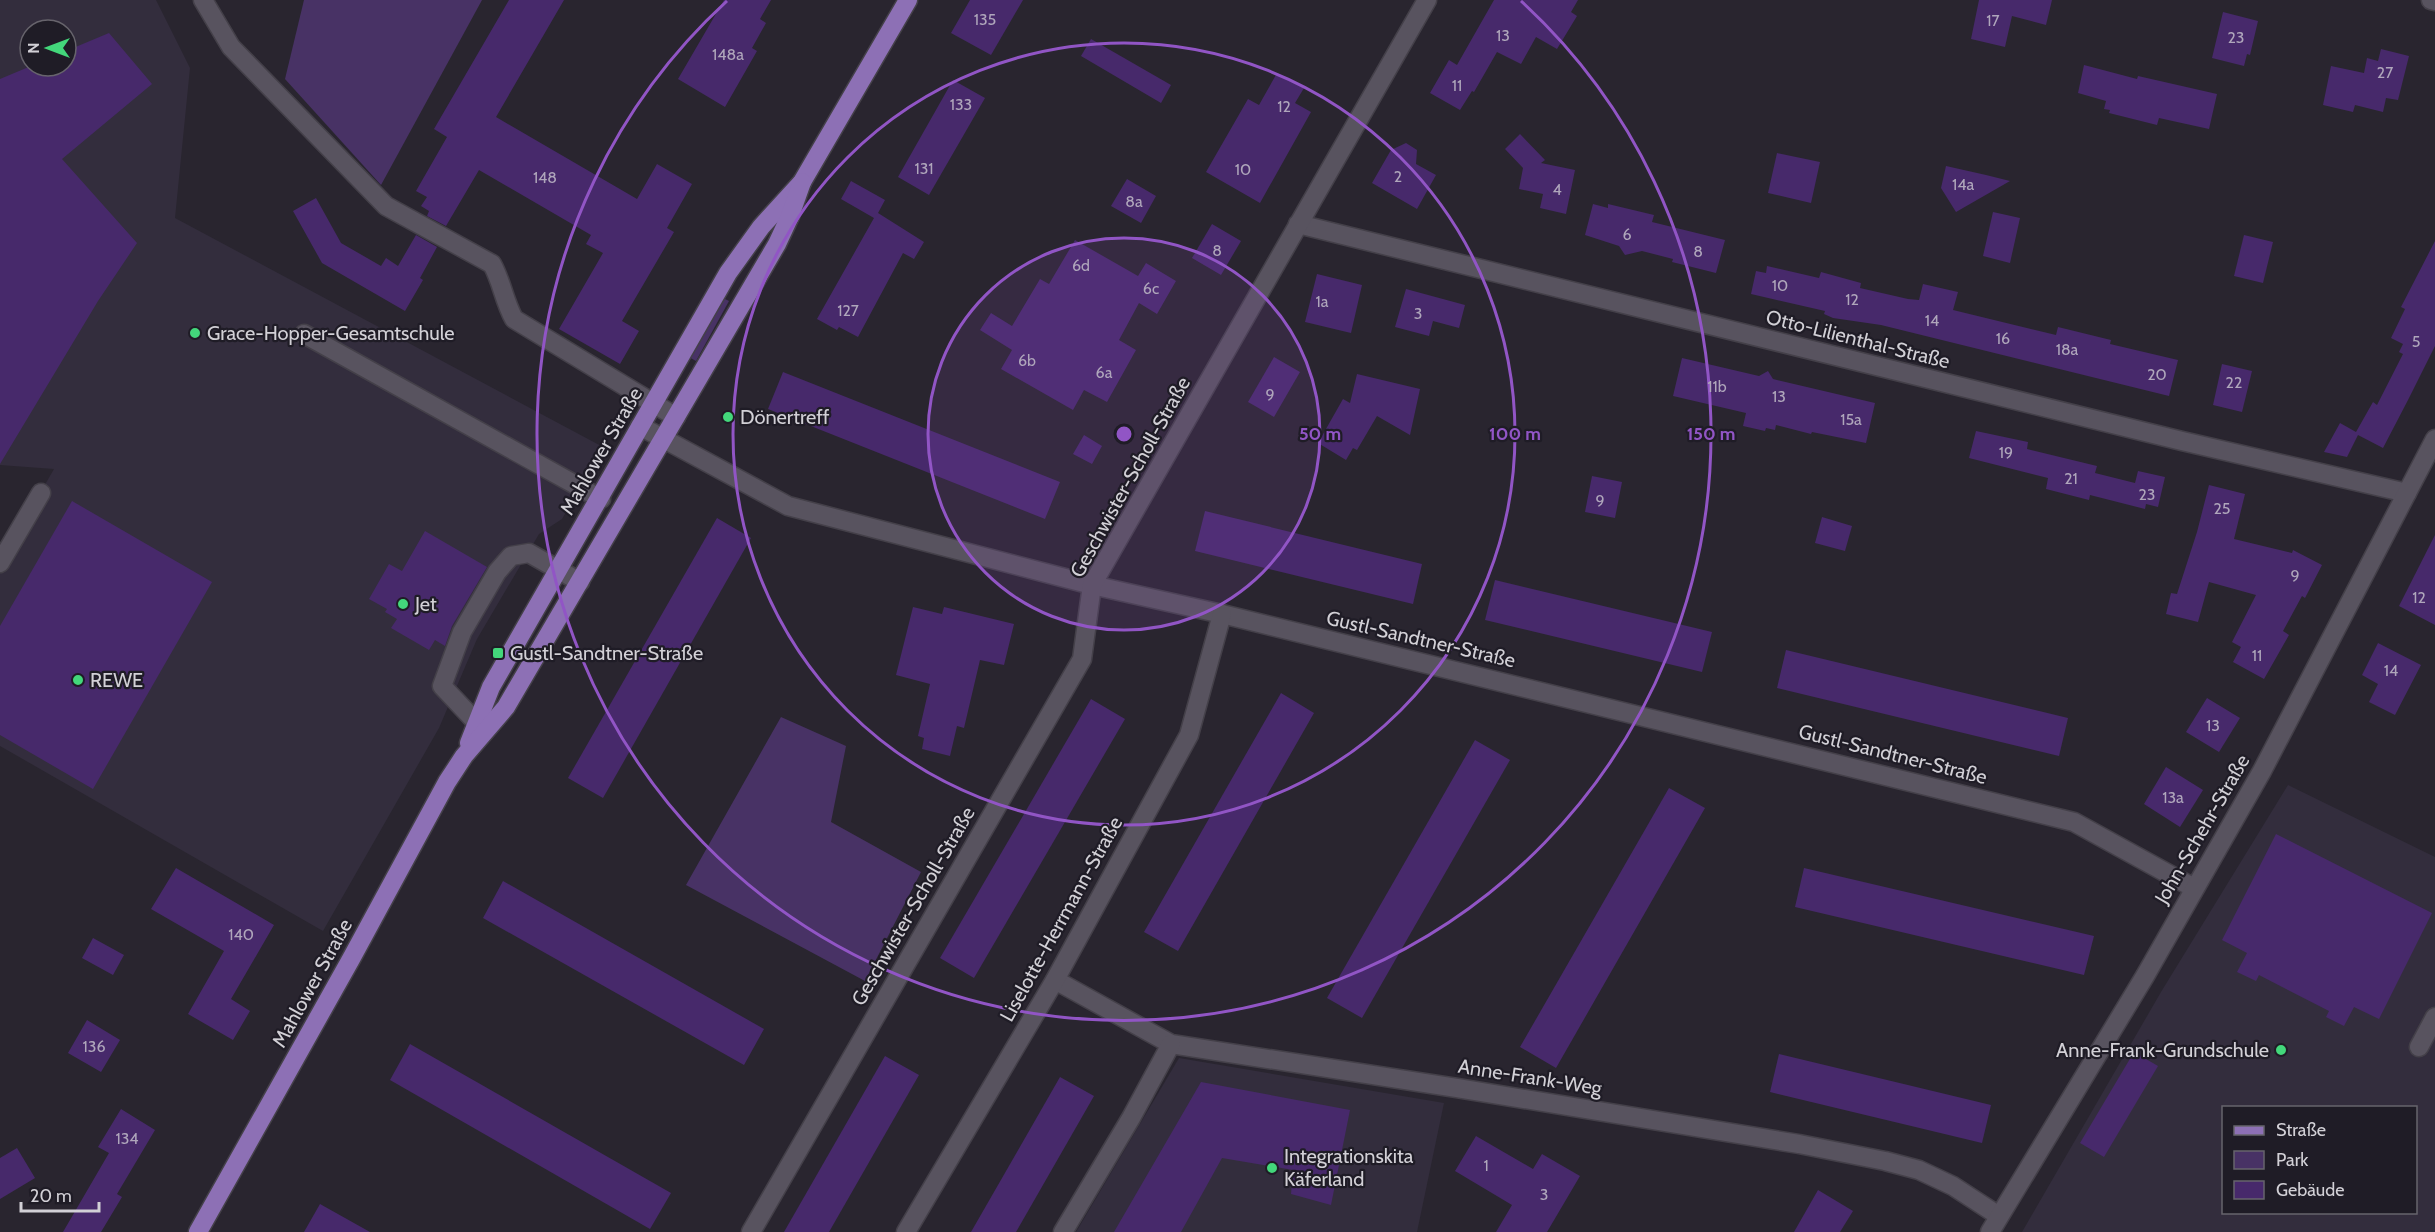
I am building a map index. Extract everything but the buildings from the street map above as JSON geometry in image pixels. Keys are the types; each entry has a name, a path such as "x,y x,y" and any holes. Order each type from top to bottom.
{"main road":[{"name":"Mahlower Straße","path":"464,756 491,687 601,499 728,273 761,227 801,182 908,0"},
{"name":"Mahlower Straße","path":"198,1232 351,960 447,782 464,756 506,707 777,244 790,216 801,182"}],"street":[{"path":"203,0 231,47 386,206 492,264 501,279 506,305 514,319 676,417"},
{"name":"Geschwister-Scholl-Straße","path":"751,1232 1082,659 1092,585 1427,0"},
{"name":"Otto-Lilienthal-Straße","path":"1298,225 2182,441 2407,493"},
{"path":"304,334 601,499"},
{"name":"Gustl-Sandtner-Straße","path":"640,426 788,506 1092,585 1222,614 2074,822 2194,888"},
{"name":"John-Schehr-Straße","path":"1990,1232 2145,976 2262,771 2435,439"},
{"path":"0,563 41,493"},
{"path":"477,723 442,686 462,632 497,572 511,556 529,554 580,582"},
{"name":"Liselotte-Herrmann-Straße","path":"906,1232 1055,980 1189,735 1222,614"},
{"name":"Anne-Frank-Weg","path":"1055,980 1171,1044 1799,1144 1885,1161 1919,1170 1944,1182 2000,1216"},
{"path":"2419,1047 2435,1017"},
{"path":"1063,1232 1131,1118 1171,1044"}],"shaded area":[{"path":"0,0 156,0 190,68 175,218 603,447 562,519 539,534 477,639 439,728 323,931 0,746 0,563 54,469 0,465"},
{"name":"Anne-Frank-Grundschule","path":"2288,785 2435,857 2435,1232 2022,1232 2161,992"},
{"name":"Integrationskita Käferland","path":"1179,1058 1444,1103 1417,1232 1076,1232"}],"green space":[{"path":"304,0 482,0 381,185 285,79"},
{"path":"721,297 729,301 696,361 687,356"},
{"path":"781,717 846,746 831,822 921,872 865,981 686,885"}],"place":[{"name":"Grace-Hopper-Gesamtschule","path":"195,333"},
{"name":"Dönertreff","path":"728,417"},
{"name":"Jet","path":"403,604"},
{"name":"Gustl-Sandtner-Straße","path":"498,653"},
{"name":"REWE","path":"78,680"},
{"name":"Anne-Frank-Grundschule","path":"2281,1050"},
{"name":"Integrationskita Käferland","path":"1272,1168"}]}
